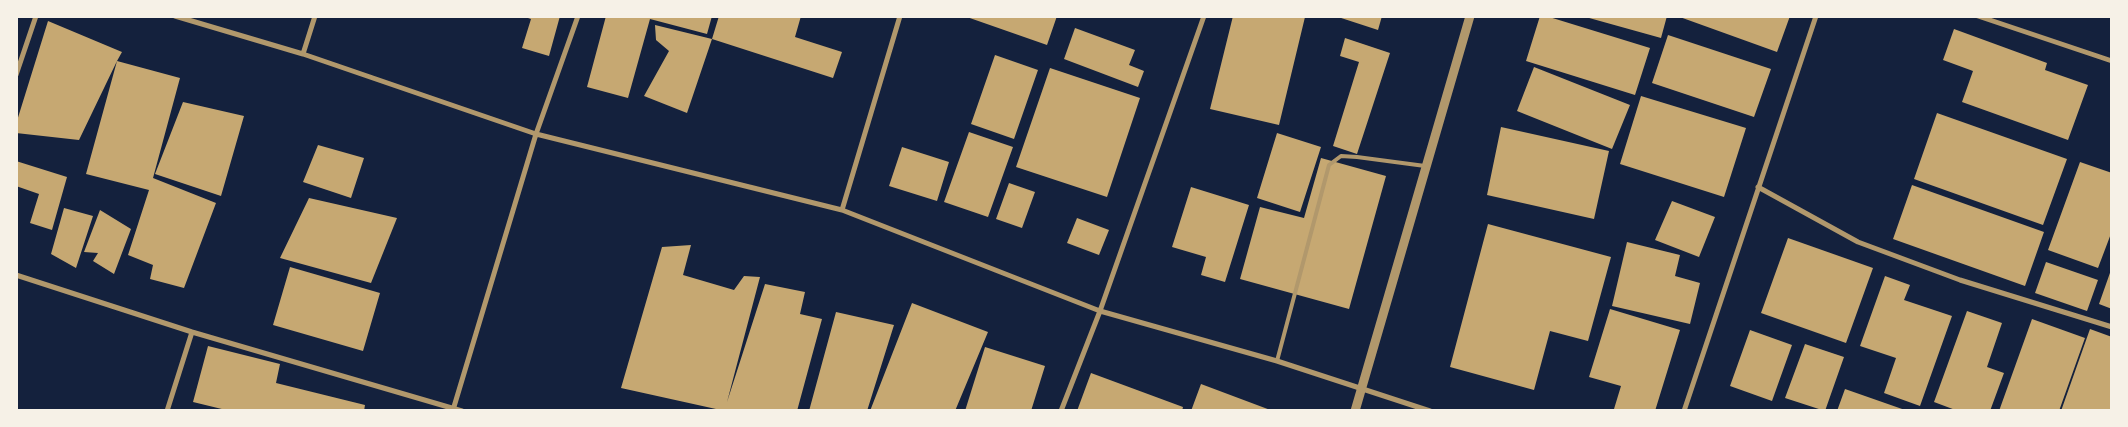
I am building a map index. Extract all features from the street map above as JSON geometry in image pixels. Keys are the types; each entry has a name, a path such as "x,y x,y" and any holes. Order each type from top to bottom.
{"street":[{"path":"16,75 36,16"},
{"path":"175,16 303,54 536,134 842,210 1100,311 1276,361 1430,411"},
{"path":"303,54 316,16"},
{"path":"453,409 536,134 578,16"},
{"path":"842,210 900,16"},
{"path":"1061,411 1100,311 1204,16"},
{"path":"1356,411 1470,16"},
{"path":"1684,411 1816,16"},
{"path":"1978,16 2112,61"},
{"path":"1758,186 1858,242 1960,280 2112,327"},
{"path":"16,276 192,332 462,411"},
{"path":"167,411 192,332"}],"lane":[{"path":"1276,361 1330,164 1341,156 1427,167"}],"building":[{"path":"522,16 560,16 549,56 522,48 531,19"},
{"path":"606,16 712,16 707,34 650,19 628,98 587,87"},
{"path":"719,16 801,16 795,37 842,52 833,78 712,39"},
{"path":"964,16 1057,16 1047,45"},
{"path":"1233,16 1305,17 1279,125 1210,109"},
{"path":"1335,16 1382,16 1378,30"},
{"path":"1540,16 1546,16 1650,48 1635,95 1526,61"},
{"path":"1582,16 1667,16 1661,38"},
{"path":"1677,16 1790,16 1777,52"},
{"path":"48,21 122,52 79,140 16,133 16,124"},
{"path":"655,25 712,39 687,113 644,96 669,51 656,40"},
{"path":"1075,28 1135,50 1129,65 1144,71 1138,87 1064,59"},
{"path":"1954,29 2047,63 2045,70 2088,85 2068,140 1962,102 1973,71 1943,60"},
{"path":"1668,35 1771,69 1754,117 1652,83"},
{"path":"1345,38 1390,53 1357,154 1333,146 1359,62 1340,56"},
{"path":"995,55 1038,70 1014,139 971,124"},
{"path":"117,61 180,78 153,178 216,203 184,288 150,279 153,265 128,255 149,190 86,174"},
{"path":"1534,67 1630,105 1612,149 1517,111"},
{"path":"1050,68 1140,98 1107,197 1016,167"},
{"path":"1641,96 1746,128 1724,197 1620,164"},
{"path":"183,102 244,116 221,196 155,174"},
{"path":"1937,113 2067,159 2043,225 1914,179"},
{"path":"1501,127 1609,151 1594,219 1487,195"},
{"path":"969,132 1013,147 988,217 944,202"},
{"path":"1277,133 1321,147 1300,212 1257,198"},
{"path":"318,145 364,158 351,198 303,182"},
{"path":"902,147 949,162 937,201 889,186"},
{"path":"1321,158 1386,176 1349,309 1240,279 1260,207 1304,218"},
{"path":"16,161 67,177 52,230 30,223 39,194 16,186"},
{"path":"2080,162 2112,173 2112,231 2098,268 2048,250"},
{"path":"1009,183 1035,192 1022,228 996,219"},
{"path":"1912,185 2044,232 2025,286 1893,239"},
{"path":"1191,187 1249,205 1225,282 1201,275 1206,257 1172,247"},
{"path":"309,198 397,218 371,283 280,258"},
{"path":"1672,201 1715,217 1699,257 1655,240"},
{"path":"64,208 93,216 76,268 51,254"},
{"path":"100,210 131,229 114,274 93,261 98,253 84,252"},
{"path":"1077,218 1109,230 1099,255 1067,243"},
{"path":"1488,224 1611,257 1588,341 1550,331 1534,390 1450,367"},
{"path":"1788,238 1873,268 1846,343 1761,313"},
{"path":"1627,242 1680,255 1675,276 1700,283 1690,324 1612,306"},
{"path":"691,245 683,275 734,290 744,276 760,277 727,402 765,284 805,292 800,314 822,319 797,411 725,411 621,388 662,247"},
{"path":"2046,262 2098,280 2087,311 2035,293"},
{"path":"290,267 380,293 363,351 273,325"},
{"path":"2112,270 2112,309 2099,304"},
{"path":"1885,276 1910,285 1904,300 1952,316 1920,406 1884,393 1896,358 1860,346"},
{"path":"912,303 988,332 955,411 870,411"},
{"path":"1610,309 1680,330 1655,411 1621,411 1614,409 1621,386 1589,377"},
{"path":"1967,311 2002,323 1987,367 2004,373 1990,411 1958,411 1934,402"},
{"path":"836,312 894,325 867,411 809,411"},
{"path":"2032,319 2085,338 2059,411 1999,411"},
{"path":"2090,329 2112,337 2112,411 2061,411"},
{"path":"1750,330 1792,345 1772,401 1730,386"},
{"path":"1805,344 1844,357 1825,411 1785,398"},
{"path":"208,346 280,364 276,383 365,405 364,411 230,411 193,402"},
{"path":"985,347 1045,366 1031,411 965,411"},
{"path":"1091,373 1183,407 1182,411 1077,411"},
{"path":"1201,384 1273,411 1191,411"},
{"path":"1845,389 1905,410 1905,411 1837,411"}]}
